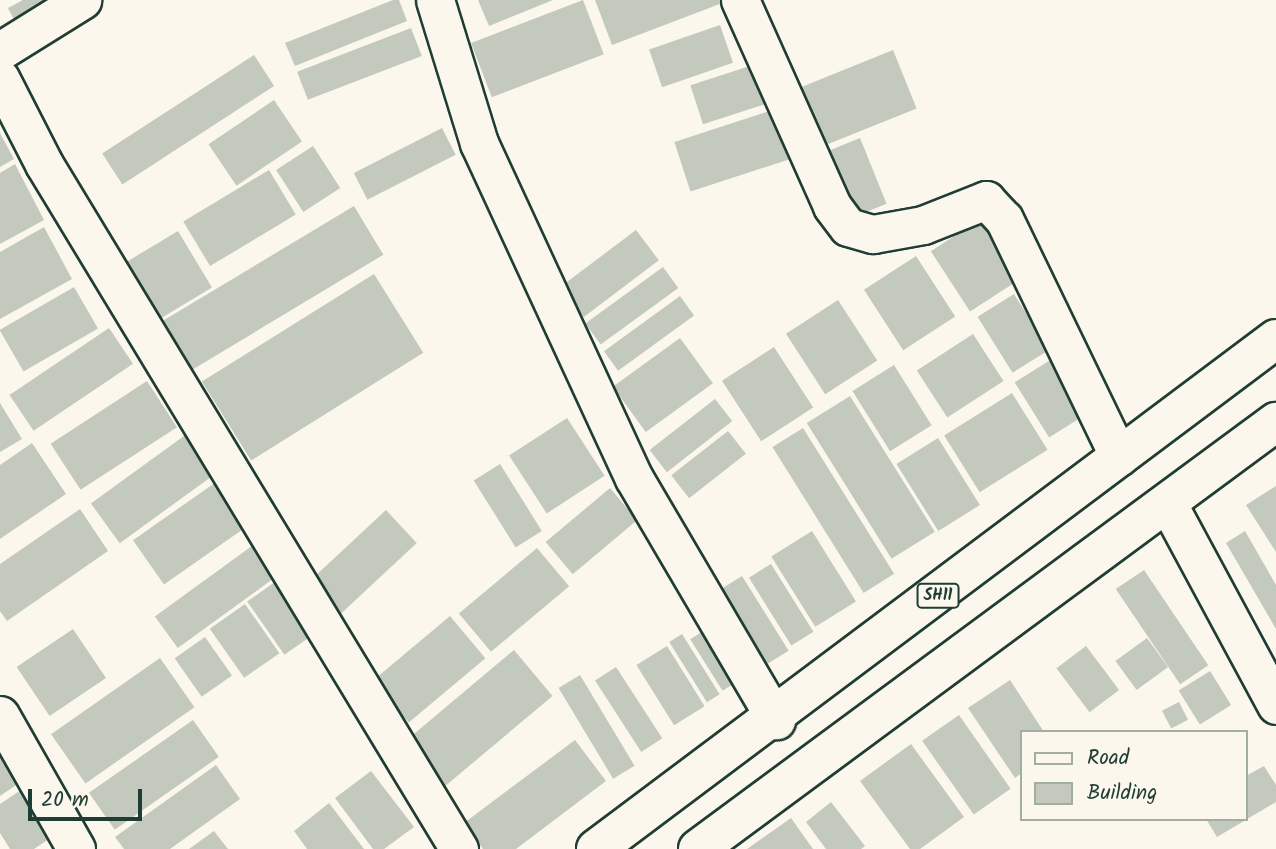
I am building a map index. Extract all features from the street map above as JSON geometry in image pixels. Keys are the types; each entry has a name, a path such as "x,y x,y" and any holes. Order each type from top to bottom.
{"main road":[{"name":"SH11","path":"596,849 776,720 1276,340"},
{"path":"698,849 1168,506 1276,422"}],"street":[{"path":"0,51 82,0"},
{"path":"435,0 479,143 634,478 776,720"},
{"path":"740,0 832,206 849,227 873,234 922,225 986,200 1004,219 1119,457"},
{"path":"0,78 44,164 459,849"},
{"path":"1168,506 1276,705"},
{"path":"0,715 76,849"}],"building":[{"path":"23,0 64,0 18,27 8,8"},
{"path":"393,0 399,0 407,21 295,66 285,43"},
{"path":"478,0 553,0 489,26"},
{"path":"583,0 604,54 492,97 471,43"},
{"path":"595,0 724,0 725,2 612,45"},
{"path":"720,25 733,63 662,87 649,49"},
{"path":"411,28 422,56 308,100 297,72"},
{"path":"893,50 917,108 820,147 797,89"},
{"path":"254,55 274,86 122,185 102,154"},
{"path":"756,64 769,103 703,124 690,85"},
{"path":"274,100 302,141 236,186 209,144"},
{"path":"779,108 795,157 690,191 674,142"},
{"path":"442,128 456,155 367,200 354,173"},
{"path":"0,133 14,159 0,167"},
{"path":"860,138 887,204 851,218 825,152"},
{"path":"313,146 340,188 303,212 276,170"},
{"path":"15,164 44,220 0,244 0,173"},
{"path":"269,170 296,215 210,266 183,222"},
{"path":"354,206 383,255 181,376 152,328"},
{"path":"982,218 1021,278 970,312 931,251"},
{"path":"44,227 72,279 0,319 0,252"},
{"path":"636,230 659,260 584,317 561,287"},
{"path":"178,231 212,288 159,320 125,263"},
{"path":"916,256 955,316 903,350 864,290"},
{"path":"663,267 678,288 601,344 585,323"},
{"path":"374,274 423,353 251,460 202,382"},
{"path":"74,287 98,329 24,372 0,330"},
{"path":"1014,294 1049,350 1013,373 978,317"},
{"path":"680,296 694,315 618,371 604,351"},
{"path":"838,300 877,360 825,394 786,334"},
{"path":"109,328 133,364 34,431 10,395"},
{"path":"973,334 1003,381 947,417 917,370"},
{"path":"680,338 713,383 646,432 613,387"},
{"path":"774,347 813,407 761,441 722,381"},
{"path":"1052,359 1086,414 1049,437 1015,382"},
{"path":"894,365 932,425 890,451 852,391"},
{"path":"147,381 177,427 81,490 51,444"},
{"path":"1012,393 1048,450 980,492 944,435"},
{"path":"850,396 935,532 892,559 807,423"},
{"path":"715,399 732,421 667,472 650,450"},
{"path":"0,403 22,439 0,452"},
{"path":"567,418 605,476 547,513 509,456"},
{"path":"803,428 894,574 864,593 772,447"},
{"path":"728,431 746,454 689,498 671,475"},
{"path":"188,433 217,473 120,543 91,504"},
{"path":"938,438 980,505 938,531 896,464"},
{"path":"32,443 66,494 0,539 0,465"},
{"path":"500,464 542,531 516,547 474,480"},
{"path":"219,480 250,524 164,584 133,540"},
{"path":"1276,486 1276,552 1246,505"},
{"path":"610,488 637,520 573,574 546,542"},
{"path":"80,509 108,551 7,621 0,611 0,564"},
{"path":"386,510 417,543 341,613 311,580"},
{"path":"812,531 856,601 815,627 771,556"},
{"path":"1245,531 1276,585 1276,629 1226,543"},
{"path":"256,543 279,575 178,648 155,616"},
{"path":"537,548 569,586 491,652 459,614"},
{"path":"771,564 813,632 791,646 749,578"},
{"path":"1144,570 1208,665 1180,684 1116,589"},
{"path":"742,576 789,651 761,668 715,593"},
{"path":"275,582 312,635 284,655 247,602"},
{"path":"245,604 279,653 244,678 210,629"},
{"path":"450,616 485,658 409,722 373,680"},
{"path":"708,628 740,680 723,691 690,639"},
{"path":"73,629 106,678 50,716 17,667"},
{"path":"682,634 720,694 707,702 669,642"},
{"path":"205,637 232,676 202,697 175,658"},
{"path":"1147,638 1168,667 1137,690 1115,661"},
{"path":"667,646 705,706 674,725 636,665"},
{"path":"1086,646 1119,690 1090,712 1056,668"},
{"path":"514,650 553,696 444,787 405,741"},
{"path":"160,658 194,707 85,783 51,734"},
{"path":"616,667 662,738 641,752 595,681"},
{"path":"1210,671 1231,705 1200,725 1179,691"},
{"path":"580,675 635,766 613,779 559,688"},
{"path":"1010,680 1043,730 1020,730 1020,774 1015,778 968,708"},
{"path":"1179,702 1188,720 1171,728 1162,711"},
{"path":"959,715 1011,789 974,815 922,741"},
{"path":"193,720 219,757 115,830 89,793"},
{"path":"575,740 606,781 516,849 483,849 464,823"},
{"path":"911,744 964,817 920,849 910,849 860,781"},
{"path":"0,747 22,781 0,796"},
{"path":"216,765 240,799 170,849 124,849 115,837"},
{"path":"1264,766 1276,785 1276,802 1248,819 1248,775"},
{"path":"371,771 414,827 384,849 373,849 335,798"},
{"path":"24,788 55,835 34,849 10,849 0,833 0,804"},
{"path":"831,802 865,846 861,849 826,849 806,822"},
{"path":"329,803 364,849 307,849 294,831"},
{"path":"791,818 813,849 747,849"},
{"path":"1207,821 1244,821 1217,837"},
{"path":"214,831 228,849 189,849"}]}
